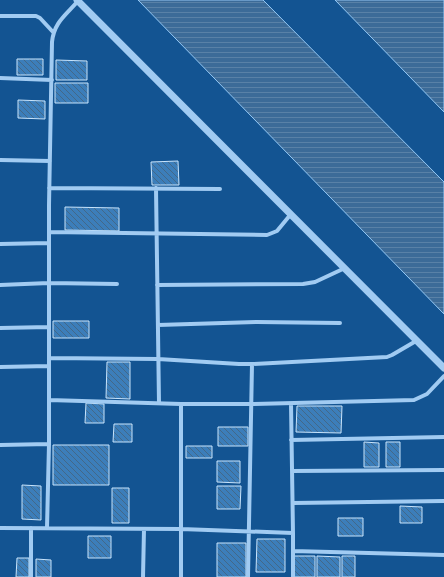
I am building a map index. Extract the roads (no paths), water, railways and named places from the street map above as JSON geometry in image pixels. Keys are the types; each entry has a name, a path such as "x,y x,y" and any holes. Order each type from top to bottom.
{"street":[{"path":"47,528 50,444 49,232 53,32 56,26 78,1 444,368"},
{"path":"0,16 36,16 40,18 53,32"},
{"path":"0,78 52,80"},
{"path":"0,160 50,161"},
{"path":"50,188 220,188"},
{"path":"156,188 158,403"},
{"path":"49,232 267,235 276,230 291,214"},
{"path":"0,244 49,243"},
{"path":"157,285 303,284 314,282 345,268"},
{"path":"0,284 117,284"},
{"path":"158,325 257,322 340,324"},
{"path":"0,328 49,327"},
{"path":"49,358 158,359 252,364 387,357 416,341"},
{"path":"248,577 252,364"},
{"path":"0,366 49,366"},
{"path":"50,400 181,404 291,404 414,400 426,394 444,376"},
{"path":"181,404 181,577"},
{"path":"291,404 290,440 292,471 293,577"},
{"path":"290,440 444,437"},
{"path":"0,445 50,444"},
{"path":"292,471 444,470"},
{"path":"292,503 444,501"},
{"path":"0,528 144,528 293,533"},
{"path":"31,577 32,528"},
{"path":"143,577 144,528"},
{"path":"293,551 444,555"}],"water":[{"path":"138,0 263,0 444,182 444,314"},
{"path":"335,0 444,0 444,112"}]}
